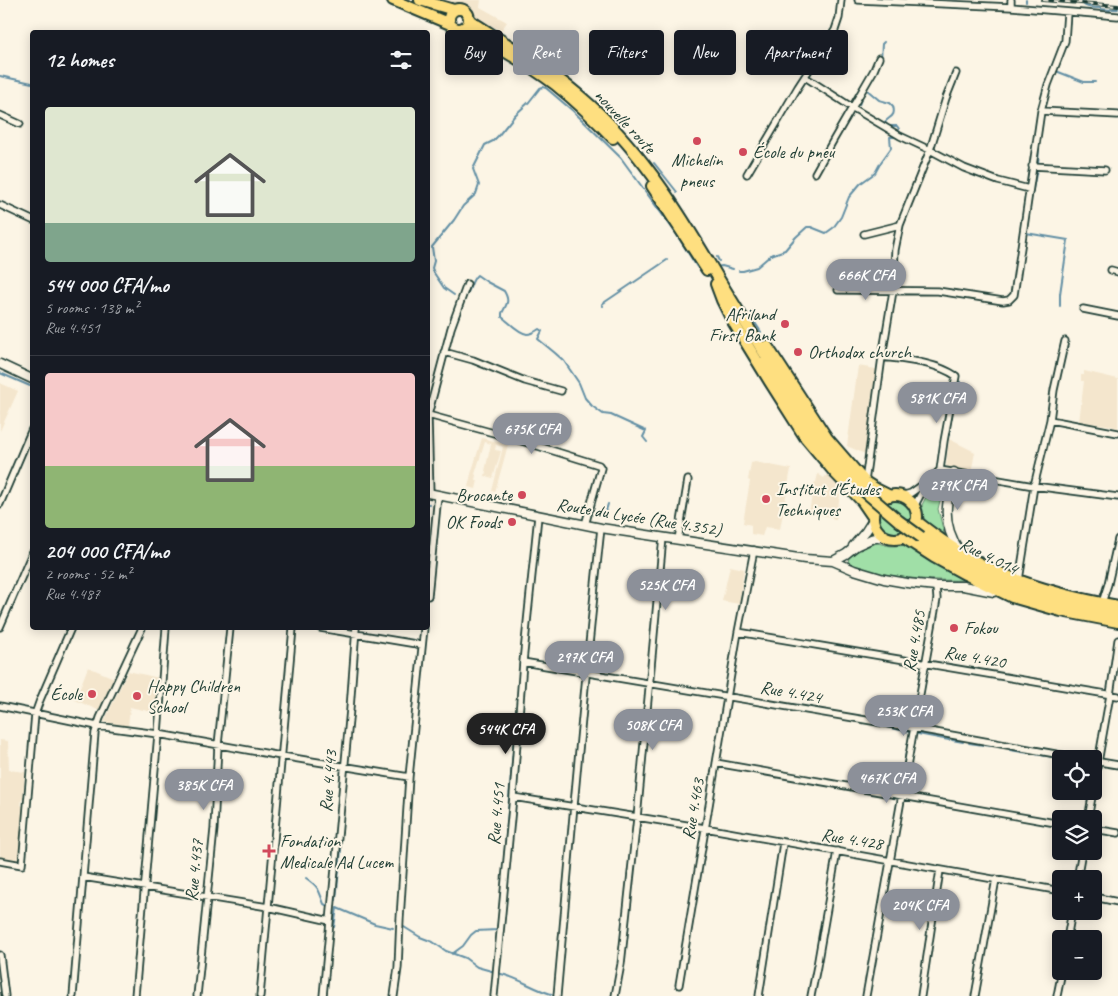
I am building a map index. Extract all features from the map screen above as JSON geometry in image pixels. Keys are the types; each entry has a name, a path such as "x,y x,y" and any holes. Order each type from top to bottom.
{"highway":[{"path":"393,0 450,24 454,28 458,29 466,24 468,15 462,10 454,10 420,0"},
{"path":"450,24 449,16 454,10"},
{"name":"nouvelle route","path":"466,24 546,78 588,113 616,140 653,187 718,283 763,358 769,364 808,426 829,452 865,486 890,496"},
{"name":"nouvelle route","path":"718,283 733,294 744,308 827,438 865,486"},
{"name":"nouvelle route","path":"718,283 722,300 732,320 794,420 836,474 862,501 873,519"},
{"name":"Rue 4.014","path":"865,486 899,521 954,559 1015,587 1069,604 1118,614"},
{"path":"890,496 906,498 914,507 916,521 909,533 903,537 890,538 884,536 875,526 873,519 874,510 883,498 890,496"},
{"path":"916,521 960,552 1019,580 1046,589 1118,606"},
{"path":"903,537 934,557 1012,596 1062,611 1118,622"}],"main road":[{"path":"0,364 30,378"},
{"path":"954,472 946,510 952,540 960,552"},
{"name":"Route du Lycée (Rue 4.352)","path":"432,494 601,528 805,559 833,561"},
{"path":"846,554 866,531 873,519"},
{"path":"833,561 856,546 871,539 884,536"},
{"path":"833,561 884,579 936,586 963,586 1012,596"}],"street":[{"path":"747,174 835,30 841,0"},
{"path":"858,0 1118,16"},
{"path":"1011,0 1012,8"},
{"path":"838,290 938,292 1003,301 1009,300 1014,295 1041,111 1048,85 1065,41 1067,12"},
{"path":"815,173 877,66 879,58"},
{"path":"865,486 882,357 893,291 895,250 900,225 930,150 956,73"},
{"path":"805,77 897,135 964,168 998,181 1029,189"},
{"path":"1041,111 1118,115"},
{"path":"0,115 20,124"},
{"path":"1032,166 1105,170"},
{"path":"0,205 30,219"},
{"path":"864,234 900,225"},
{"path":"1111,270 1118,272"},
{"path":"430,407 451,328 467,284"},
{"path":"1083,309 1118,316"},
{"path":"1019,580 1034,486 1050,420 1054,390 1065,341"},
{"path":"444,352 473,360 524,381 560,391"},
{"path":"882,357 923,363 956,376 940,470 911,493 901,496"},
{"path":"430,416 600,465 601,468 585,524"},
{"path":"1050,420 1118,432"},
{"path":"0,504 30,434"},
{"path":"430,454 432,494 430,545"},
{"path":"940,470 1034,486 1118,497"},
{"path":"914,507 932,478"},
{"path":"678,540 688,480"},
{"name":"Rue 4.451","path":"494,996 513,797 523,662 538,516"},
{"path":"557,996 601,528"},
{"path":"615,996 621,964 637,818 663,537"},
{"path":"1102,603 1118,539"},
{"name":"Rue 4.463","path":"679,985 738,632 754,550"},
{"path":"0,627 30,558"},
{"name":"Rue 4.485","path":"866,996 937,599 936,586"},
{"path":"0,861 22,865 35,714 71,630"},
{"path":"73,996 95,733 141,630"},
{"path":"135,996 166,630"},
{"name":"Rue 4.437","path":"197,996 214,829 218,745 230,630"},
{"path":"260,996 292,630"},
{"path":"394,996 398,968 410,776 424,630"},
{"path":"356,631 422,645"},
{"name":"Rue 4.443","path":"323,996 356,631"},
{"name":"Rue 4.420","path":"738,632 1118,696"},
{"path":"1098,750 1110,695 1118,640"},
{"name":"Rue 4.424","path":"523,662 1052,753"},
{"path":"0,706 97,726 158,734 410,776"},
{"path":"1102,762 1118,765"},
{"path":"716,763 1052,822"},
{"name":"Rue 4.428","path":"513,797 705,828 1052,889"},
{"path":"1102,831 1118,834"},
{"path":"759,996 783,843"},
{"path":"810,996 837,851"},
{"path":"920,996 940,870"},
{"path":"83,877 268,907 330,920"},
{"path":"975,996 996,879"},
{"path":"1102,899 1118,902"},
{"path":"0,955 5,996"},
{"path":"1057,996 1060,980"}],"shaded area":[{"path":"445,0 481,0 480,7 507,22 502,30 499,30"},
{"path":"858,366 876,369 865,454 847,446"},
{"path":"1084,371 1118,379 1118,428 1079,422 1084,381 1081,381 1081,375 1084,375"},
{"path":"0,383 18,391 0,431"},
{"path":"482,438 508,445 495,492 492,491 503,447 496,445 495,450 501,451 493,478 485,476 491,444 485,442 475,474 475,480 478,480 476,489 468,487"},
{"path":"949,439 975,452 971,474 946,469"},
{"name":"Institut d'Études Techniques","path":"755,462 791,469 780,529 765,527 762,536 751,534 751,525 743,523 751,463"},
{"path":"828,473 843,487 836,520 832,517 809,513 814,483 818,474 824,478"},
{"path":"730,566 744,569 739,604 722,601"},
{"name":"École","path":"88,667 114,678 100,711 75,700"},
{"name":"Happy Children School","path":"128,671 159,678 156,713 130,707 128,726 104,722"},
{"path":"0,740 8,741 9,770 25,772 17,861 0,858"}],"green space":[{"path":"940,479 944,480 944,484 938,509 945,537 926,523 922,505"},
{"path":"895,499 907,504 912,516 907,528 895,533 883,528 878,516 883,504"},
{"path":"875,543 890,546 909,546 967,580 909,578 864,570 848,563 849,557 852,554"}],"waterway":[{"path":"1063,0 1070,2"},
{"path":"1082,0 1083,4 1087,7 1101,8"},
{"path":"1101,9 1110,10"},
{"path":"1111,9 1118,9"},
{"path":"1068,32 1070,18"},
{"path":"881,59 882,44 884,42"},
{"path":"1056,70 1084,82 1095,82"},
{"path":"0,76 30,83"},
{"path":"473,169 485,145 498,136 540,88 546,88 573,111 621,158 675,232 697,267 701,268"},
{"path":"739,271 757,267 771,255 785,250 807,227 826,233 833,228 841,217 849,197 861,183 875,173 891,148 890,137 896,137 899,129 897,126 888,126 885,122 893,114 893,106 890,103 879,100 866,89"},
{"path":"859,105 862,96"},
{"path":"1038,166 1039,145"},
{"path":"654,163 677,192"},
{"path":"454,295 444,288 434,273 432,268 434,261 432,247 463,206 476,194 479,185 473,169"},
{"path":"1031,199 1037,169"},
{"path":"1026,233 1068,240 1060,306"},
{"path":"717,257 719,261"},
{"path":"603,306 602,304 667,260"},
{"path":"716,267 722,266 733,269"},
{"path":"464,298 477,275 504,291 507,300 502,317 524,333 531,334 539,329 542,331 538,339 564,361 579,383 585,398 592,406 603,414 611,415 646,431 643,437 647,442"},
{"path":"750,314 753,311"},
{"path":"750,315 761,332"},
{"path":"763,338 766,343"},
{"path":"0,373 30,386"},
{"path":"955,396 960,382"},
{"path":"949,435 951,418"},
{"path":"604,517 608,504"},
{"path":"501,895 516,715"},
{"path":"877,725 910,732"},
{"path":"918,734 949,740"},
{"path":"952,740 963,742"},
{"path":"907,750 908,742"},
{"path":"969,743 991,746"},
{"path":"1010,750 1052,757"},
{"path":"902,779 906,752"},
{"path":"336,900 341,849"},
{"path":"306,878 316,887 324,904 328,906"},
{"path":"334,927 337,908 375,924 393,928"},
{"path":"452,954 463,946 476,931 497,930 498,922"},
{"path":"404,927 446,951 465,958 477,967 495,972"},
{"path":"501,974 555,995"}],"railway":[{"path":"1043,0 1118,6"}],"place":[{"name":"Michelin pneus","path":"697,141"},
{"name":"École du pneu","path":"743,152"},
{"name":"Afriland First Bank","path":"785,324"},
{"name":"Orthodox church","path":"798,352"},
{"name":"Brocante","path":"522,495"},
{"name":"Institut d'Études Techniques","path":"766,499"},
{"name":"OK Foods","path":"512,522"},
{"name":"Fokou","path":"954,628"},
{"name":"École","path":"92,694"},
{"name":"Happy Children School","path":"137,696"},
{"name":"Fondation Medicale Ad Lucem","path":"269,851"}]}
